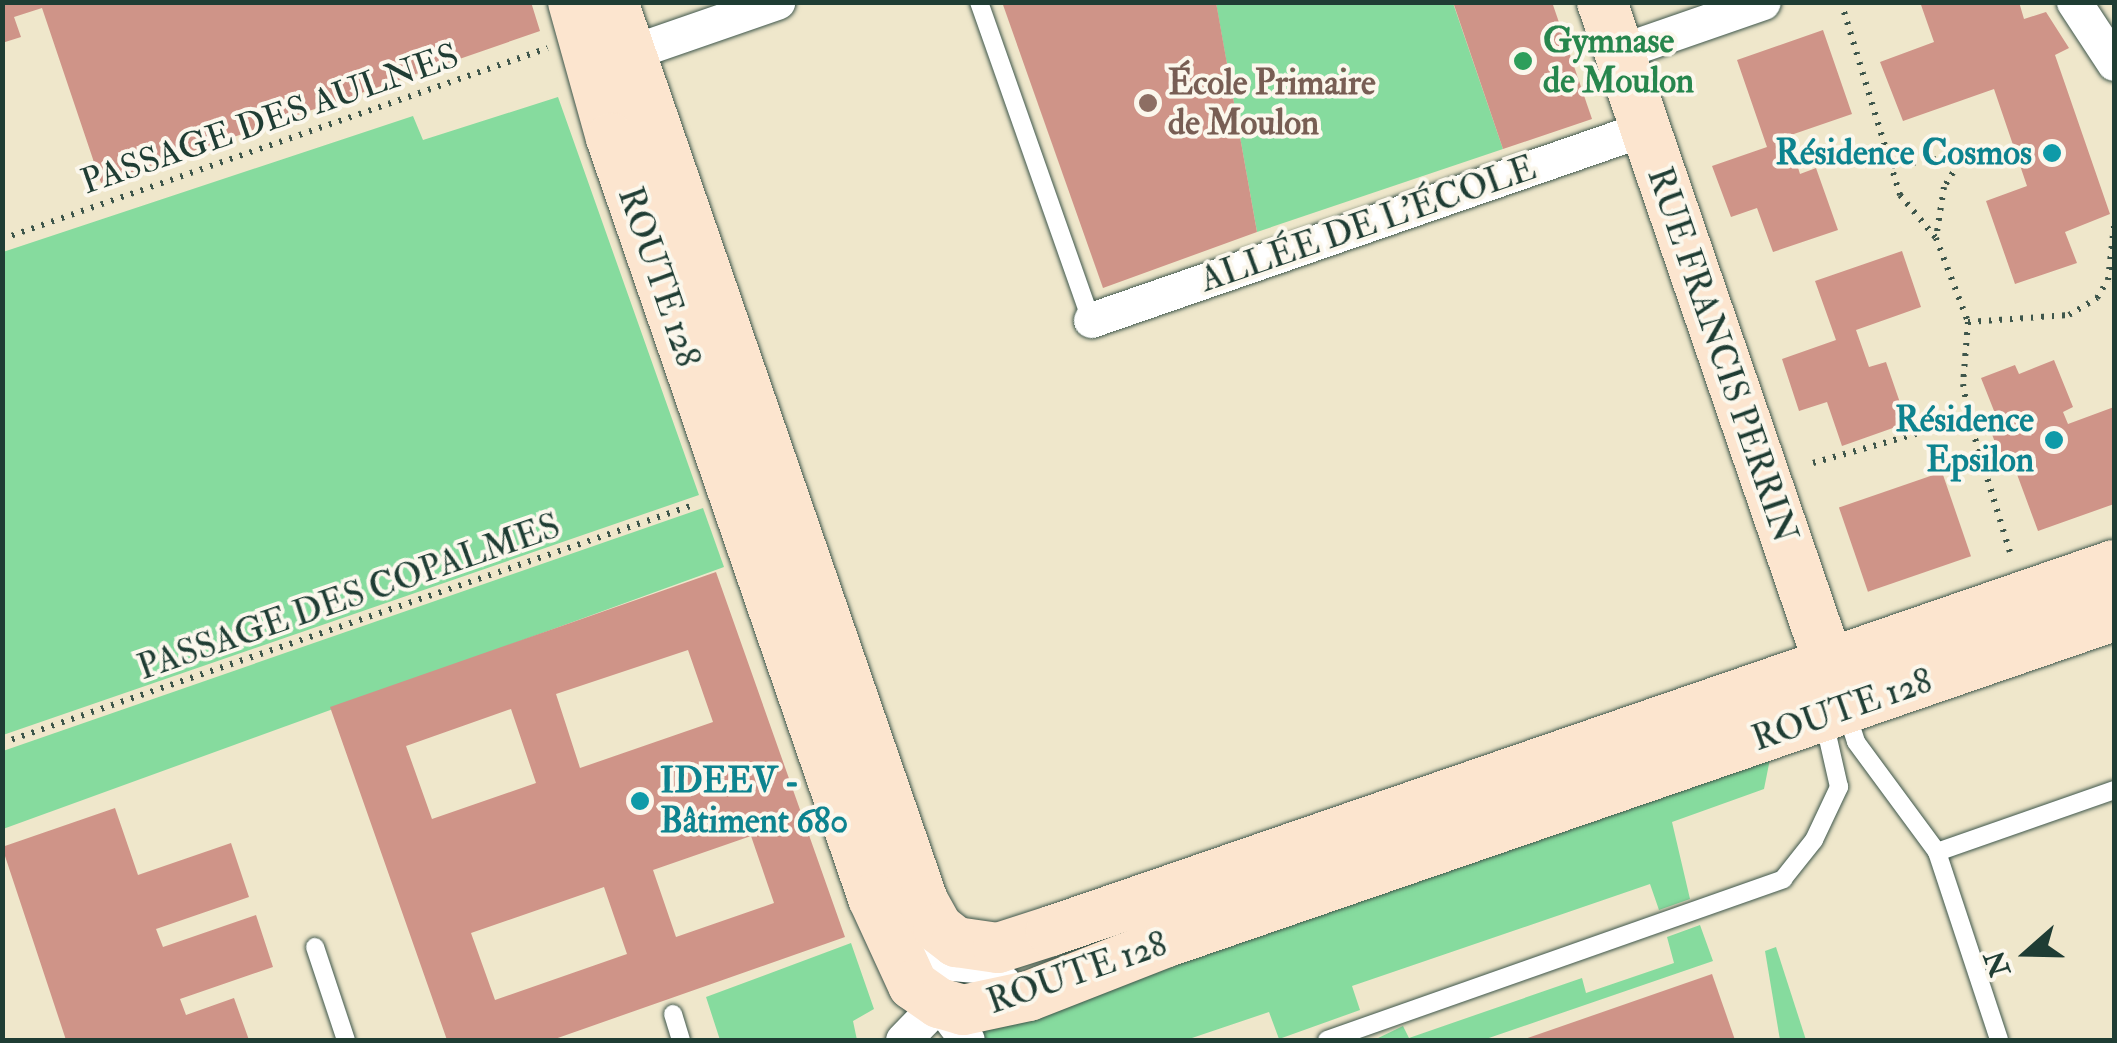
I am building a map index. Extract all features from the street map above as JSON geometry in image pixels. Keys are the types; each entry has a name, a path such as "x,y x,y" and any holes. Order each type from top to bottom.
{"main road":[{"name":"ROUTE 128","path":"587,42 613,2"},
{"name":"RUE FRANCIS PERRIN","path":"1602,2 1832,695"},
{"name":"ROUTE 128","path":"587,42 923,902 938,928 956,942 998,948 1222,872 2114,616"},
{"name":"ROUTE 128","path":"587,42 873,898 914,986 948,1014 1029,996 1832,695 2114,565"}],"street":[{"path":"587,42 776,2"},
{"path":"1618,52 1763,2"},
{"path":"2074,2 2114,63"},
{"name":"ALLÉE DE L'ÉCOLE","path":"1091,320 1646,128"},
{"path":"903,1040 948,1014"}],"lane":[{"path":"979,2 1091,320"},
{"path":"1832,695 1856,742 1937,852 1999,1040"},
{"path":"1327,1040 1783,879 1814,840 1839,788 1832,695"},
{"path":"1937,852 2114,790"},
{"path":"1181,906 1222,872"},
{"path":"923,902 948,1014 988,979 1038,968 1135,931"},
{"path":"314,946 346,1040"},
{"path":"673,1014 681,1040"}],"path":[{"path":"1842,2 1900,195 1936,238 1968,322 1963,384 1969,419 2010,552"},
{"name":"PASSAGE DES AULNES","path":"2,239 587,42"},
{"path":"1892,166 1964,155 1944,186 1936,238"},
{"path":"1968,322 2068,314 2097,298 2108,280 2114,226"},
{"path":"1813,464 1969,419"},
{"name":"PASSAGE DES COPALMES","path":"2,743 711,498"}],"green space":[{"path":"1216,3 1453,3 1503,149 1257,232"},
{"path":"558,97 699,495 3,735 3,252 413,116 423,140"},
{"path":"703,508 724,567 3,829 3,751"},
{"path":"1773,744 1764,789 1672,822 1690,899 1659,910 1650,884 1352,986 1360,1010 1279,1039 1269,1012 1186,1040 980,1040 977,1031"},
{"path":"1700,925 1713,961 1483,1040 1374,1040 1403,1026 1409,1038 1582,978 1586,993 1674,963 1667,937"},
{"path":"851,943 874,1009 853,1021 857,1040 720,1040 706,997"},
{"path":"1776,947 1806,1040 1780,1040 1765,951"}],"building":[{"path":"2,2 531,2 540,31 101,183 42,8 14,17 21,37 2,43"},
{"path":"1002,2 1216,2 1257,232 1103,288"},
{"name":"Gymnase de Moulon","path":"1453,2 1552,2 1592,119 1503,149"},
{"name":"Résidence Cosmos","path":"1920,2 2019,2 2024,19 2046,12 2069,48 2055,55 2110,214 2065,232 2077,263 2015,284 1986,201 2027,186 1994,89 1903,121 1880,62 1934,42"},
{"path":"1823,30 1852,114 1788,136 1800,174 1816,168 1838,230 1773,252 1757,208 1731,217 1712,166 1767,147 1737,60"},
{"path":"1902,251 1921,307 1856,330 1869,367 1886,362 1907,423 1842,446 1827,402 1799,411 1782,359 1836,340 1815,281"},
{"name":"Résidence Epsilon","path":"2054,360 2073,407 2063,412 2068,424 2114,407 2114,504 2038,531 2008,450 1999,453 1990,429 2000,426 1981,378 2015,365 2019,374"},
{"path":"1942,472 1971,556 1868,592 1839,507"},
{"name":"IDEEV - Bâtiment 680","path":"716,572 845,937 552,1040 447,1040 330,707","holes":["688,650 713,722 580,768 556,694","511,709 536,783 432,819 406,746","751,836 774,903 676,937 653,870","604,887 627,954 495,1000 471,933"]},
{"path":"115,808 138,875 231,843 249,897 156,929 163,947 256,915 273,967 180,999 186,1015 234,998 249,1040 66,1040 2,847"},
{"path":"1712,974 1735,1040 1522,1040"}],"place":[{"name":"Gymnase de Moulon","path":"1523,61"},
{"name":"École Primaire de Moulon","path":"1148,103"},
{"name":"Résidence Cosmos","path":"2052,153"},
{"name":"Résidence Epsilon","path":"2054,440"},
{"name":"IDEEV - Bâtiment 680","path":"640,801"}]}
